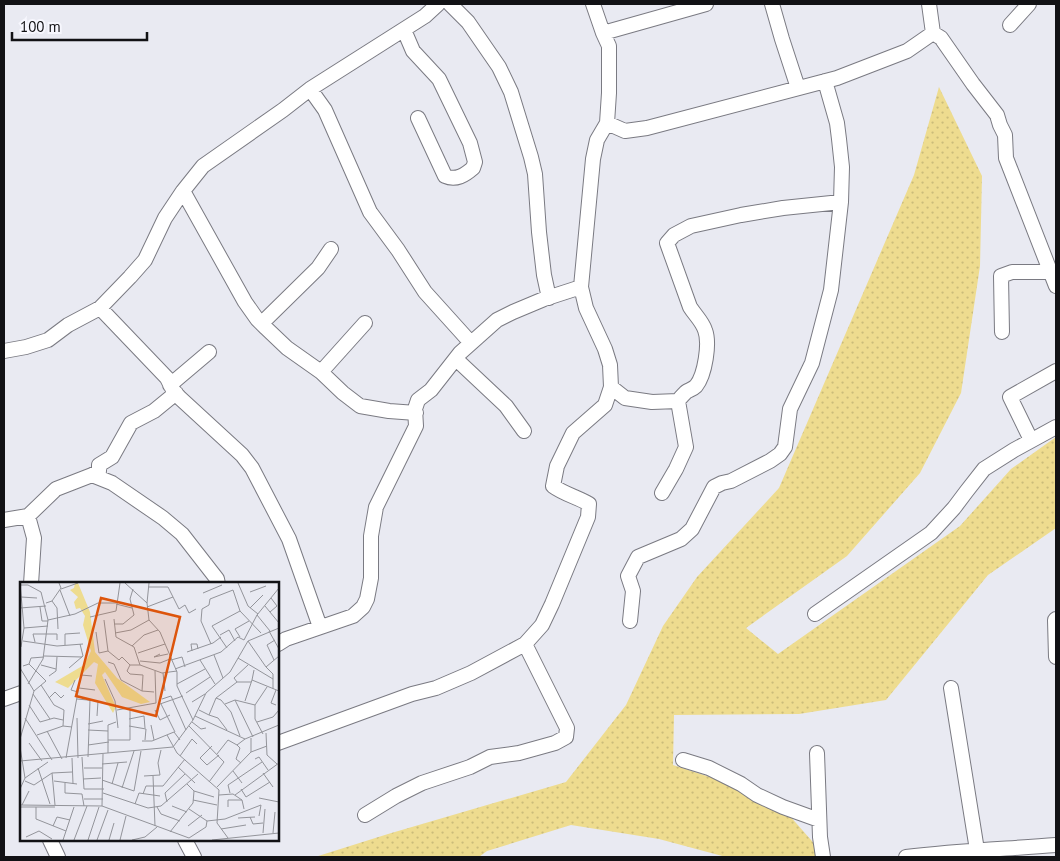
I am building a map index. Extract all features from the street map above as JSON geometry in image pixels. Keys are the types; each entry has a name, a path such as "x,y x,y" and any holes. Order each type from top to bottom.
{"street":[{"path":"4,351 48,340 68,325 100,308 145,260 165,218 203,166 310,89 404,30 425,16 438,4"},
{"path":"450,4 468,22 499,67 511,92 535,174 539,232 544,276 549,298"},
{"path":"279,743 412,694 436,688 471,673 525,644 542,625 570,562 588,517 589,504 578,497 561,492 553,486 557,466 573,434 606,406 611,387 610,364 605,348 586,308 581,287 593,159 597,140 607,123 609,93 609,46 593,4"},
{"path":"603,33 706,4"},
{"path":"772,4 798,88"},
{"path":"929,4 933,33"},
{"path":"1010,25 1029,4"},
{"path":"404,30 413,51 439,79 470,143 475,162 473,168 459,177 452,179 445,176 418,118"},
{"path":"607,123 625,131 647,128 838,78 907,52 933,33"},
{"path":"933,33 941,38 997,115 1004,135 1006,158 1055,280"},
{"path":"630,621 633,591 628,576 638,557 681,539 692,528 714,487 770,461 780,454 785,447 790,408 812,364 831,290 841,202 842,167 837,123 825,81"},
{"path":"310,89 325,110 370,212 426,292 471,343"},
{"path":"183,191 245,302 262,323 288,348 321,372 360,406 416,413"},
{"path":"611,387 625,398 652,402 678,401 685,393 696,386 704,368 707,344 706,332 690,307 667,243 674,235 691,226 741,215 783,208 841,202"},
{"path":"262,323 318,268 331,249"},
{"path":"1002,332 1001,276 1012,272 1055,280"},
{"path":"279,643 286,639 353,616 367,599 370,578 371,536 376,507 413,435 416,426 415,409 418,400 431,390 471,343 497,320 513,312 581,287"},
{"path":"100,308 166,378 173,389 242,455 252,468 289,539 320,628"},
{"path":"321,372 364,323"},
{"path":"4,520 28,516 56,489 99,471 100,465 112,457 131,423 154,411 209,352"},
{"path":"456,359 506,406 524,430"},
{"path":"1032,440 1010,397 1056,370"},
{"path":"662,493 686,447 678,401"},
{"path":"815,614 931,533 954,508 984,469 1056,427"},
{"path":"92,475 112,483 163,518 182,534 217,578 218,582"},
{"path":"28,516 34,538 31,582"},
{"path":"1056,619 1056,657"},
{"path":"365,815 422,783 470,767 490,757 519,753 555,743 566,737 567,728 525,644"},
{"path":"951,688 977,850"},
{"path":"4,700 20,694"},
{"path":"817,753 819,820 823,857"},
{"path":"683,760 709,768 741,784 757,795 819,820"},
{"path":"50,841 58,857"},
{"path":"186,841 194,857"},
{"path":"906,857 977,850 1014,853 1056,845"}],"shaded area":[{"path":"939,87 982,176 980,266 961,393 920,473 847,556 746,628 778,654 960,526 1011,469 1056,437 1056,528 988,575 886,700 799,714 674,715 673,765 774,798 826,857 726,857 659,839 571,825 487,851 479,857 315,857 566,782 626,705 663,626 697,577 779,488 914,175"}]}
